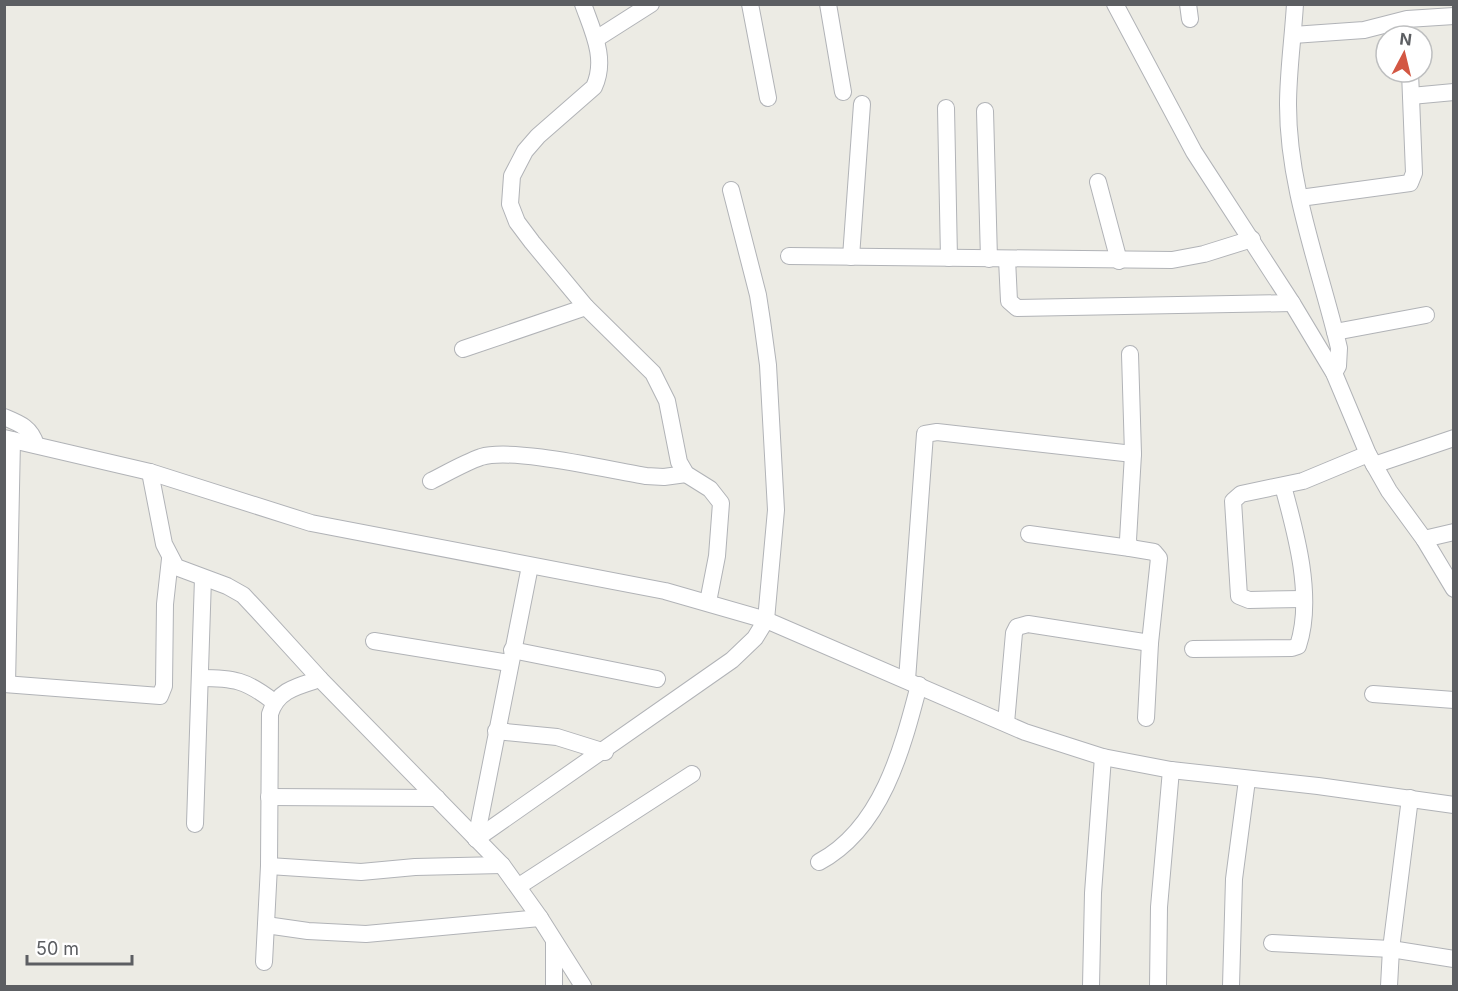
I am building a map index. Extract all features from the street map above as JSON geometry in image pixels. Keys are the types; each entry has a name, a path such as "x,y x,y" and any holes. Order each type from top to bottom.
{"street":[{"path":"583,4 596,39 600,64 594,87 538,136 525,151 517,164 510,190 510,204 517,222 586,307 653,373 661,385 679,462 686,474 710,489 721,503 717,556 708,602"},
{"path":"596,39 651,4"},
{"path":"750,4 768,98"},
{"path":"828,4 843,92"},
{"path":"1114,4 1170,111 1334,373 1371,460 1389,491 1424,539 1454,589"},
{"path":"1295,4 1288,105 1300,198 1335,332 1339,358 1334,373"},
{"path":"1293,35 1364,30 1407,19 1454,16"},
{"path":"1407,19 1407,24"},
{"path":"1300,198 1410,183 1414,173 1410,84"},
{"path":"1411,96 1454,92"},
{"path":"851,257 862,104"},
{"path":"946,108 949,258"},
{"path":"985,111 989,259"},
{"path":"1098,182 1119,261"},
{"path":"476,839 605,752 732,660 755,638 766,620 776,510 768,365 758,295 730,190"},
{"path":"789,256 1119,261 1187,259 1252,239"},
{"path":"1007,259 1009,302 1017,308 1292,303"},
{"path":"463,349 586,307"},
{"path":"1335,332 1426,315"},
{"path":"1130,354 1133,454 1128,540 1130,548"},
{"path":"4,417 33,433 36,445"},
{"path":"819,862 851,841 890,779 899,760 913,683 925,434 937,432 1133,454"},
{"path":"1302,598 1249,600 1243,599 1237,592 1233,501 1241,494 1283,486 1454,438"},
{"path":"150,472 170,559 165,604 164,686 160,696 6,684 8,439 150,472 311,523 665,591 708,602 766,620 1049,741 1103,757 1171,770 1454,805"},
{"path":"431,481 482,457 498,454 520,455 646,476 664,477 686,474"},
{"path":"1193,649 1292,648 1298,646 1302,598 1298,538 1283,486"},
{"path":"1424,539 1454,532"},
{"path":"1029,534 1154,552 1159,558 1150,643 1146,718"},
{"path":"170,559 176,567 227,586 243,595 320,679 502,865 519,886 583,987"},
{"path":"476,839 530,566"},
{"path":"195,824 203,578"},
{"path":"1005,723 1014,633 1017,627 1028,624 1150,643"},
{"path":"374,641 511,657 657,679"},
{"path":"200,678 244,681 274,702"},
{"path":"264,962 269,866 270,714 274,702 281,693 320,679"},
{"path":"1373,694 1454,700"},
{"path":"496,731 541,734 605,752"},
{"path":"1090,987 1093,893 1103,757"},
{"path":"1158,987 1159,907 1171,770"},
{"path":"519,886 692,774"},
{"path":"1231,987 1234,879 1246,780"},
{"path":"269,797 437,798"},
{"path":"1389,987 1391,949 1410,798"},
{"path":"269,866 361,872 415,867 502,865"},
{"path":"266,925 308,931 366,934 540,918"},
{"path":"554,941 554,987"},
{"path":"1272,943 1391,949 1454,959"}]}
